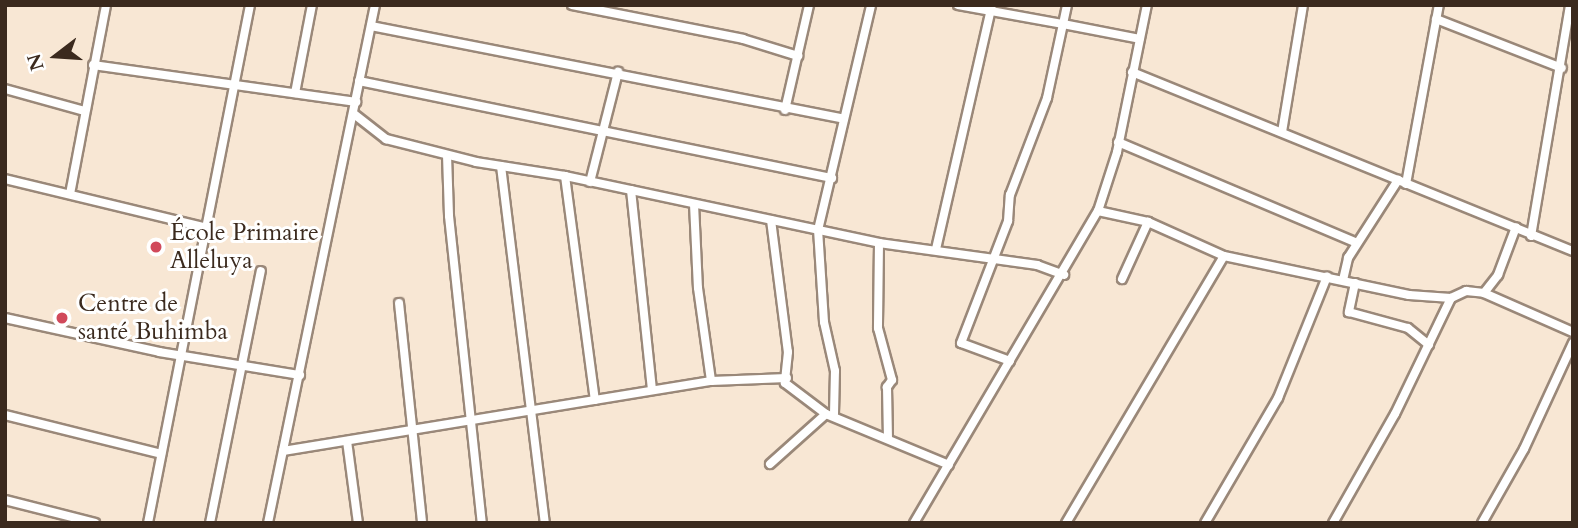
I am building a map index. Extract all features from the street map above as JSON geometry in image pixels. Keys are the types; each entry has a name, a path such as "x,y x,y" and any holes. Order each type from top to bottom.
{"street":[{"path":"70,194 106,5"},
{"path":"148,523 178,355 250,5"},
{"path":"295,93 312,5"},
{"path":"268,523 375,5"},
{"path":"572,5 743,39 798,56"},
{"path":"785,110 809,5"},
{"path":"770,464 830,414 835,370 824,322 818,230 872,5"},
{"path":"958,5 992,8 1140,39"},
{"path":"1010,361 961,343 1008,221 1010,195 1047,98 1067,5"},
{"path":"914,523 1064,275 1098,211 1118,142 1147,5"},
{"path":"1282,132 1303,5"},
{"path":"1343,280 1348,258 1357,243 1402,182 1439,5"},
{"path":"1531,236 1562,68 1570,5"},
{"path":"936,249 992,8"},
{"path":"1436,19 1562,68"},
{"path":"370,26 618,72 785,110 844,119"},
{"path":"93,65 356,102"},
{"path":"590,182 618,72"},
{"path":"1132,72 1573,251"},
{"path":"359,81 832,178"},
{"path":"5,89 85,111"},
{"path":"354,114 386,139 447,155 565,176 879,243 1037,265 1064,275"},
{"path":"1118,142 1357,243"},
{"path":"447,155 449,216 482,523"},
{"path":"501,166 545,523"},
{"path":"565,176 595,400"},
{"path":"5,179 204,227"},
{"path":"631,190 652,390"},
{"path":"694,204 698,288 712,381"},
{"path":"1098,211 1147,222 1224,256 1355,283 1451,298"},
{"path":"771,220 785,326 785,383 796,395 830,414 949,465"},
{"path":"1122,279 1147,222"},
{"path":"1484,293 1498,275 1516,227"},
{"path":"879,243 878,328 892,380 887,387 888,438"},
{"path":"1066,523 1224,256"},
{"path":"210,523 261,271"},
{"path":"1205,523 1278,398 1327,276"},
{"path":"1355,283 1349,312 1408,328 1429,345"},
{"path":"1333,523 1429,345 1451,298 1466,290 1484,293 1573,332"},
{"path":"398,303 422,523"},
{"path":"5,318 178,355 300,375"},
{"path":"1482,523 1524,449 1573,344"},
{"path":"283,451 412,433 712,381 787,379"},
{"path":"5,415 161,454"},
{"path":"347,441 358,523"},
{"path":"5,500 95,523"}],"place":[{"name":"École Primaire Alleluya","path":"156,247"},
{"name":"Centre de santé Buhimba","path":"62,318"}]}
